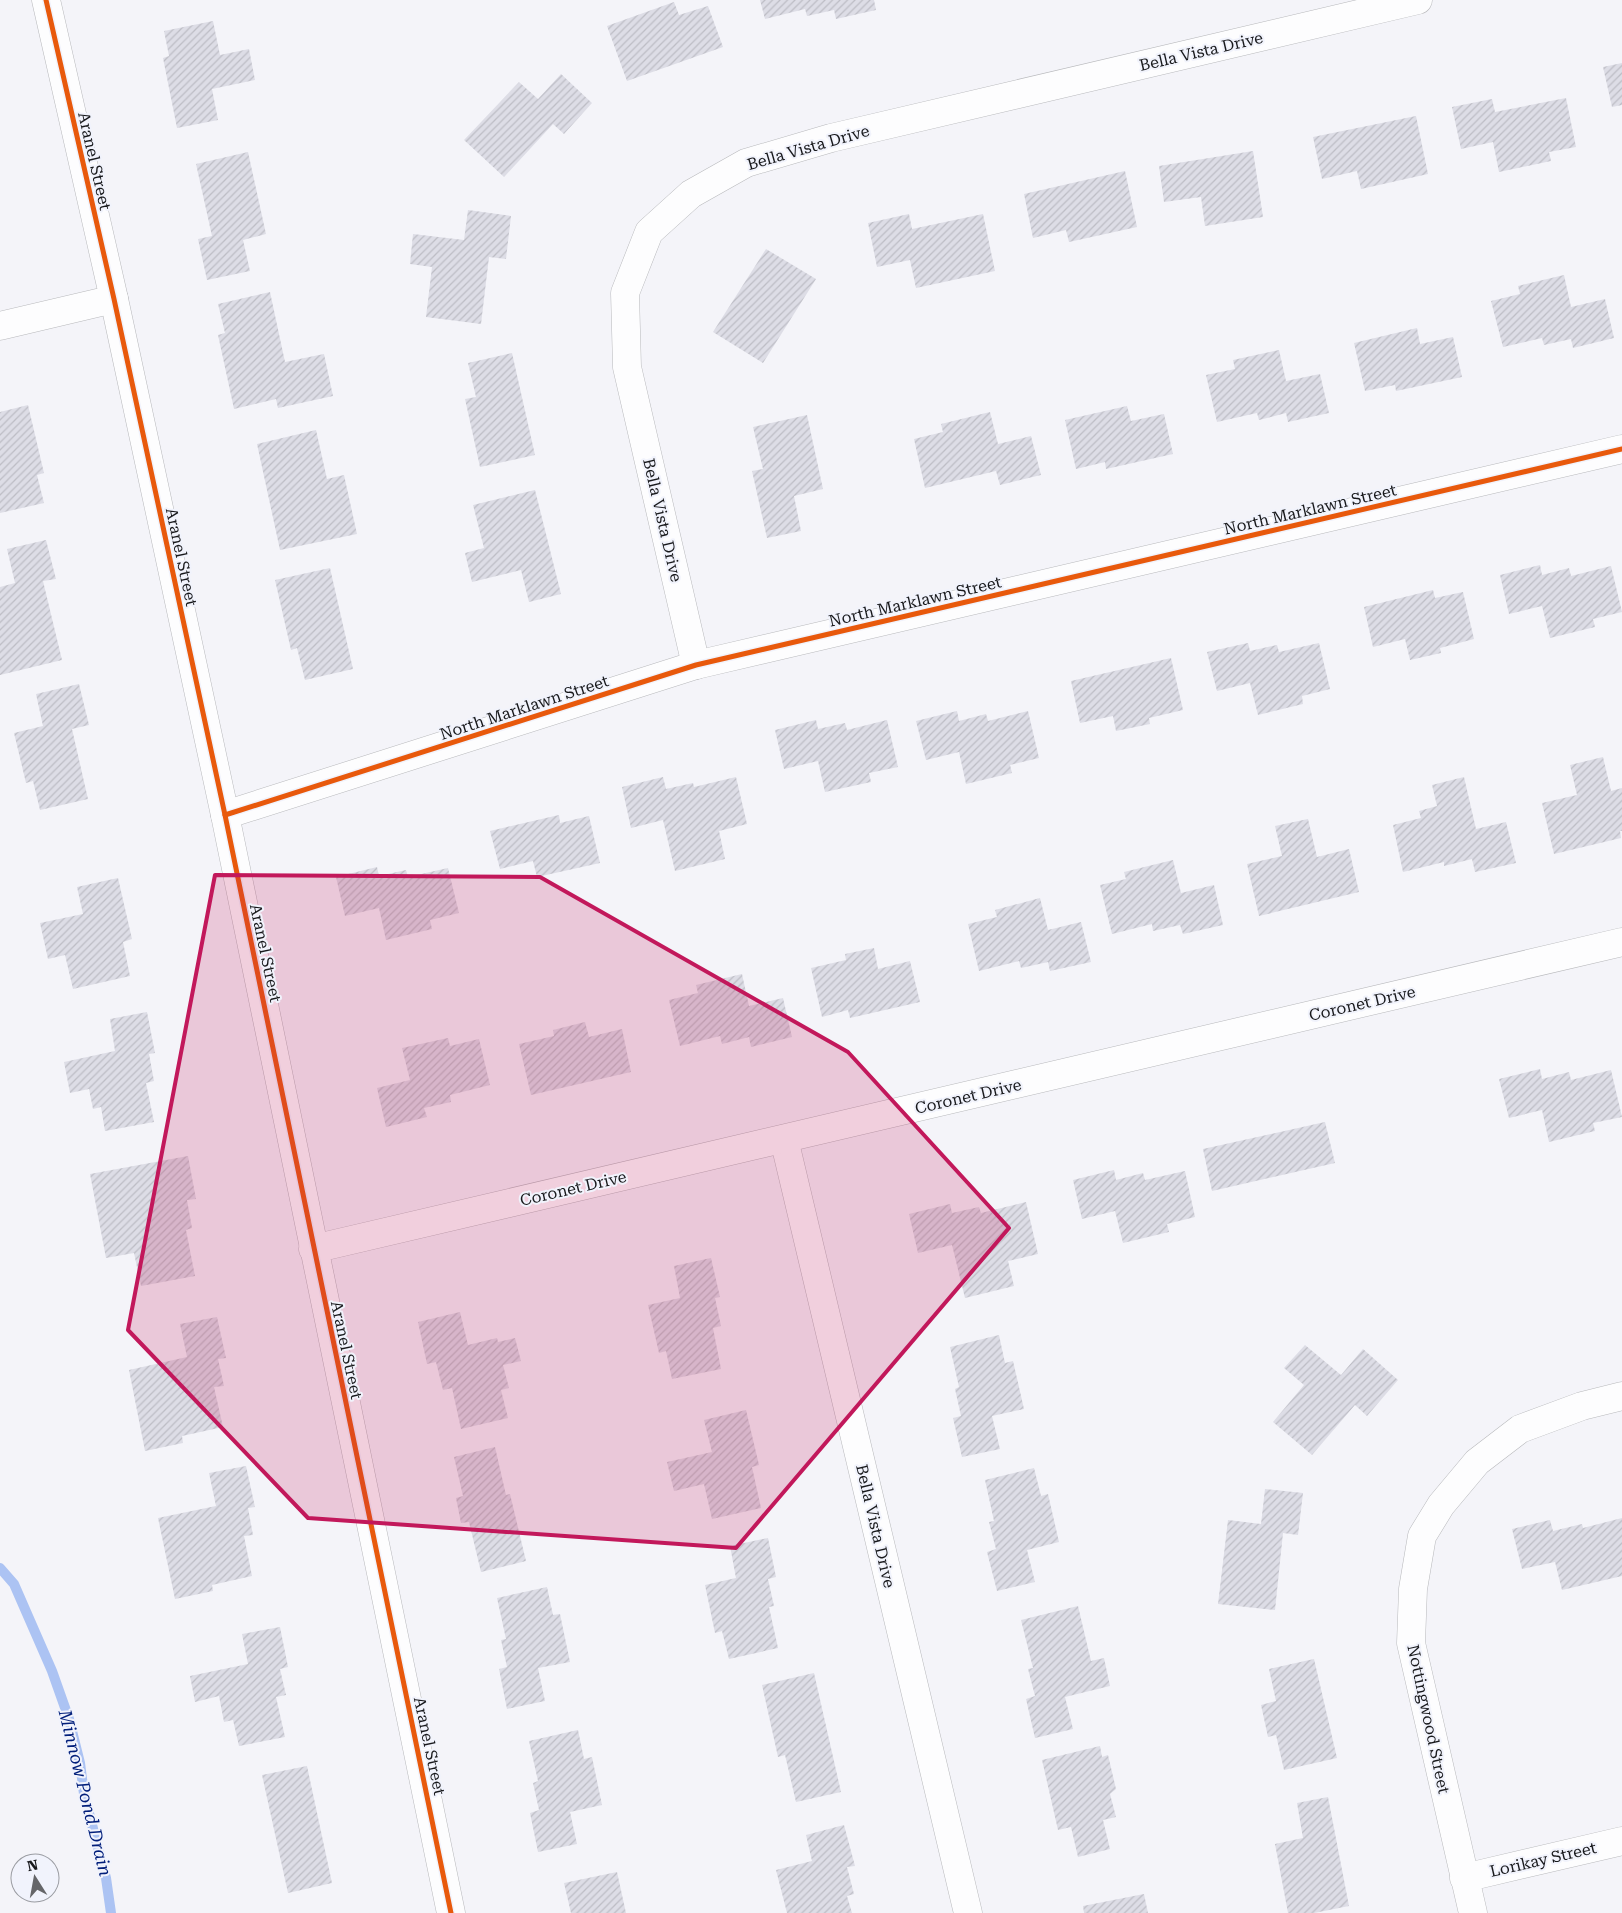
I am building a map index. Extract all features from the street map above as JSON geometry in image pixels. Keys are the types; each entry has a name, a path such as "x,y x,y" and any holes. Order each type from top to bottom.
{"street":[{"name":"Aranel Street","path":"46,0 114,299 225,815 451,1913"},
{"name":"Bella Vista Drive","path":"696,665 627,367 625,293 649,232 691,194 746,163 831,138 1418,0"},
{"path":"0,326 114,299"},
{"name":"North Marklawn Street","path":"225,815 696,665 1622,449"},
{"name":"Coronet Drive","path":"313,1249 1622,942"},
{"name":"Bella Vista Drive","path":"784,1139 968,1913"},
{"name":"Nottingwood Street","path":"1473,1913 1411,1643 1413,1589 1422,1536 1441,1504 1477,1462 1520,1429 1582,1406 1622,1396"},
{"name":"Lorikay Street","path":"1464,1878 1622,1841"}],"highlighted area":[{"path":"215,875 540,877 848,1052 1009,1228 736,1548 308,1518 128,1330"}],"building":[{"path":"760,0 874,0 876,10 836,19 834,10 807,16 805,9 765,19"},
{"path":"674,2 679,15 708,6 723,47 627,81 607,26"},
{"path":"213,21 220,55 249,49 255,80 212,89 218,120 177,128 163,58 169,56 164,31"},
{"path":"1622,63 1622,105 1612,107 1603,67"},
{"path":"561,74 592,103 564,134 553,124 504,177 464,140 519,82 538,99"},
{"path":"1566,98 1576,147 1549,152 1551,161 1499,172 1493,142 1461,149 1452,107 1492,99 1495,112"},
{"path":"1416,116 1428,174 1361,189 1357,171 1322,179 1313,137"},
{"path":"1253,151 1263,217 1205,226 1201,197 1164,202 1159,166"},
{"path":"248,152 266,234 243,240 250,271 207,280 198,239 212,236 196,164"},
{"path":"1125,171 1137,227 1069,242 1066,230 1033,238 1024,194"},
{"path":"468,210 511,216 506,259 489,257 481,324 426,317 432,267 410,264 413,234 464,240"},
{"path":"909,214 912,229 983,214 995,271 916,288 910,260 877,267 868,223"},
{"path":"766,249 816,279 763,363 713,332"},
{"path":"1564,275 1571,307 1605,299 1614,338 1573,348 1571,339 1544,345 1542,338 1503,347 1491,301 1520,294 1518,286"},
{"path":"270,292 285,362 324,354 333,396 278,408 276,399 234,409 218,335 225,333 218,304"},
{"path":"1417,328 1420,344 1453,337 1462,377 1396,391 1395,385 1365,391 1354,343"},
{"path":"1279,350 1286,381 1320,374 1329,413 1288,422 1286,413 1259,420 1257,413 1217,422 1206,375 1235,369 1233,360"},
{"path":"512,353 535,455 480,467 465,399 476,397 468,363"},
{"path":"28,405 44,473 37,475 44,503 0,513 0,412"},
{"path":"1127,406 1131,421 1164,414 1173,454 1106,469 1105,462 1076,469 1065,420"},
{"path":"990,412 998,444 1031,436 1041,475 1000,485 996,471 925,488 914,439 943,432 941,424"},
{"path":"807,415 823,489 794,496 801,531 767,538 752,471 763,469 753,427"},
{"path":"316,430 327,479 344,475 357,534 280,550 257,444"},
{"path":"535,490 561,594 529,602 521,570 472,582 465,553 484,548 473,505"},
{"path":"46,540 56,579 43,581 62,660 0,675 0,587 15,583 7,549"},
{"path":"1540,565 1542,575 1569,568 1571,576 1611,566 1622,612 1593,619 1595,627 1550,638 1542,606 1509,614 1500,575"},
{"path":"330,568 353,669 305,680 297,648 291,650 275,580"},
{"path":"1433,590 1435,598 1463,592 1474,639 1440,648 1441,653 1410,660 1405,639 1373,647 1364,607"},
{"path":"1248,643 1250,651 1277,645 1279,652 1319,643 1330,689 1302,696 1303,704 1258,715 1250,683 1217,691 1207,652"},
{"path":"1171,658 1183,710 1149,718 1150,724 1116,731 1113,716 1080,723 1071,681"},
{"path":"79,684 89,725 72,729 88,799 40,810 33,781 26,783 14,733 43,726 36,694"},
{"path":"957,711 959,721 986,714 988,721 1028,711 1039,758 1010,765 1012,773 966,784 959,752 926,760 916,721"},
{"path":"816,720 818,729 845,723 847,730 887,720 898,767 869,773 871,782 825,792 818,761 784,769 775,730"},
{"path":"1603,757 1611,791 1622,788 1621,838 1554,854 1542,803 1577,795 1570,765"},
{"path":"663,777 666,789 693,783 694,787 736,777 747,824 719,831 725,859 675,871 663,820 631,828 622,787"},
{"path":"1464,777 1476,829 1506,822 1516,863 1475,872 1472,859 1444,866 1444,862 1403,872 1393,825 1421,818 1419,811 1437,806 1432,785"},
{"path":"559,815 560,823 589,816 600,863 537,877 533,861 500,869 490,831"},
{"path":"1308,819 1317,857 1349,849 1359,892 1259,916 1247,864 1282,856 1275,826"},
{"path":"1173,860 1181,893 1214,885 1223,925 1183,934 1180,925 1153,931 1152,924 1112,934 1100,885 1126,879 1124,872"},
{"path":"377,867 379,876 406,870 408,877 448,868 459,913 430,920 432,929 386,940 379,908 345,916 336,877"},
{"path":"118,878 132,939 123,942 130,976 73,989 65,955 48,959 40,923 83,914 77,887"},
{"path":"1040,898 1048,930 1081,922 1091,962 1050,971 1048,962 1021,968 1019,961 979,971 968,924 997,917 995,910"},
{"path":"874,948 878,969 910,961 920,1002 850,1018 848,1010 822,1017 811,968 846,960 845,954"},
{"path":"742,974 749,1006 783,998 792,1037 751,1047 749,1037 722,1044 720,1036 680,1046 669,1000 698,993 696,985"},
{"path":"147,1012 155,1053 149,1054 154,1081 146,1083 154,1122 105,1131 101,1107 93,1109 89,1089 70,1093 64,1062 115,1051 110,1019"},
{"path":"585,1022 589,1037 622,1029 631,1072 531,1095 519,1044 554,1036 553,1030"},
{"path":"448,1038 450,1046 479,1039 490,1085 450,1095 451,1102 424,1108 427,1117 386,1127 377,1088 410,1080 402,1048"},
{"path":"1540,1069 1542,1079 1569,1072 1571,1080 1611,1070 1622,1117 1593,1123 1595,1131 1549,1142 1542,1110 1509,1118 1499,1079"},
{"path":"1325,1122 1335,1163 1212,1191 1203,1149"},
{"path":"188,1156 196,1199 187,1200 192,1228 186,1230 195,1276 141,1286 134,1253 106,1258 90,1174"},
{"path":"1114,1170 1116,1180 1143,1173 1145,1180 1185,1171 1195,1217 1167,1224 1169,1232 1123,1243 1115,1211 1082,1219 1073,1180"},
{"path":"1026,1202 1038,1254 1008,1261 1014,1286 965,1298 952,1245 918,1253 909,1214 950,1204 952,1213 979,1207 981,1213"},
{"path":"711,1258 720,1297 715,1298 721,1326 713,1328 721,1369 672,1379 666,1351 659,1353 648,1305 680,1298 674,1266"},
{"path":"460,1312 468,1345 497,1338 498,1342 515,1338 521,1361 503,1365 509,1388 501,1390 508,1418 461,1429 452,1388 443,1390 436,1362 427,1364 418,1322"},
{"path":"217,1317 226,1358 218,1359 224,1386 214,1387 223,1427 182,1436 183,1443 145,1451 129,1370 187,1357 180,1324"},
{"path":"999,1335 1005,1363 1013,1361 1024,1409 992,1416 1000,1449 962,1457 953,1418 961,1416 955,1389 959,1387 950,1347"},
{"path":"1305,1345 1341,1375 1363,1349 1398,1380 1367,1416 1355,1405 1312,1455 1273,1422 1304,1385 1284,1368"},
{"path":"746,1410 759,1465 752,1467 761,1508 712,1519 704,1484 674,1491 667,1462 712,1452 704,1420"},
{"path":"495,1447 506,1495 510,1494 526,1561 481,1572 469,1522 461,1523 456,1498 463,1496 454,1457"},
{"path":"246,1466 255,1507 248,1508 253,1535 244,1536 252,1576 212,1585 213,1591 175,1599 158,1518 216,1506 209,1473"},
{"path":"1034,1468 1041,1496 1048,1494 1059,1542 1027,1550 1035,1582 997,1591 987,1552 996,1549 989,1522 994,1521 985,1480"},
{"path":"1265,1489 1303,1493 1298,1535 1283,1533 1275,1610 1218,1604 1228,1520 1261,1524"},
{"path":"1622,1518 1622,1576 1562,1590 1555,1562 1522,1569 1512,1529 1550,1520 1553,1531 1582,1524 1583,1528"},
{"path":"768,1538 776,1577 768,1579 774,1606 769,1607 778,1648 729,1659 722,1631 715,1633 705,1585 736,1578 730,1546"},
{"path":"547,1587 553,1615 560,1614 570,1662 538,1668 545,1701 507,1709 499,1669 507,1667 501,1640 506,1639 497,1598"},
{"path":"1078,1606 1091,1661 1104,1658 1110,1686 1065,1697 1073,1729 1035,1738 1026,1699 1035,1696 1028,1669 1033,1668 1021,1620"},
{"path":"280,1627 288,1667 280,1669 286,1695 276,1697 285,1737 239,1746 233,1720 224,1722 219,1696 195,1702 190,1676 248,1664 242,1634"},
{"path":"1314,1659 1337,1758 1284,1770 1276,1735 1268,1737 1261,1705 1276,1701 1269,1669"},
{"path":"814,1673 841,1792 796,1802 785,1755 778,1757 762,1685"},
{"path":"578,1730 584,1759 592,1757 602,1805 570,1812 577,1844 538,1852 530,1813 539,1810 533,1783 538,1781 529,1741"},
{"path":"1100,1746 1102,1757 1108,1755 1116,1789 1110,1794 1116,1817 1103,1820 1110,1849 1078,1857 1071,1827 1058,1830 1042,1760"},
{"path":"307,1766 332,1883 288,1893 262,1775"},
{"path":"1328,1797 1349,1906 1314,1913 1288,1913 1275,1844 1303,1838 1297,1803"},
{"path":"844,1825 855,1866 847,1867 854,1894 847,1896 852,1913 787,1913 776,1870 812,1861 806,1835"},
{"path":"617,1872 626,1913 571,1913 564,1883"},
{"path":"1144,1894 1148,1913 1084,1913 1083,1906"}],"waterway":[{"name":"Minnow Pond Drain","path":"0,1568 14,1584 52,1671 69,1719 80,1763 84,1794 106,1878 111,1913"}],"cycle path":[{"path":"46,0 114,299 225,815 451,1913"},
{"path":"225,815 696,665 1622,449"}]}
